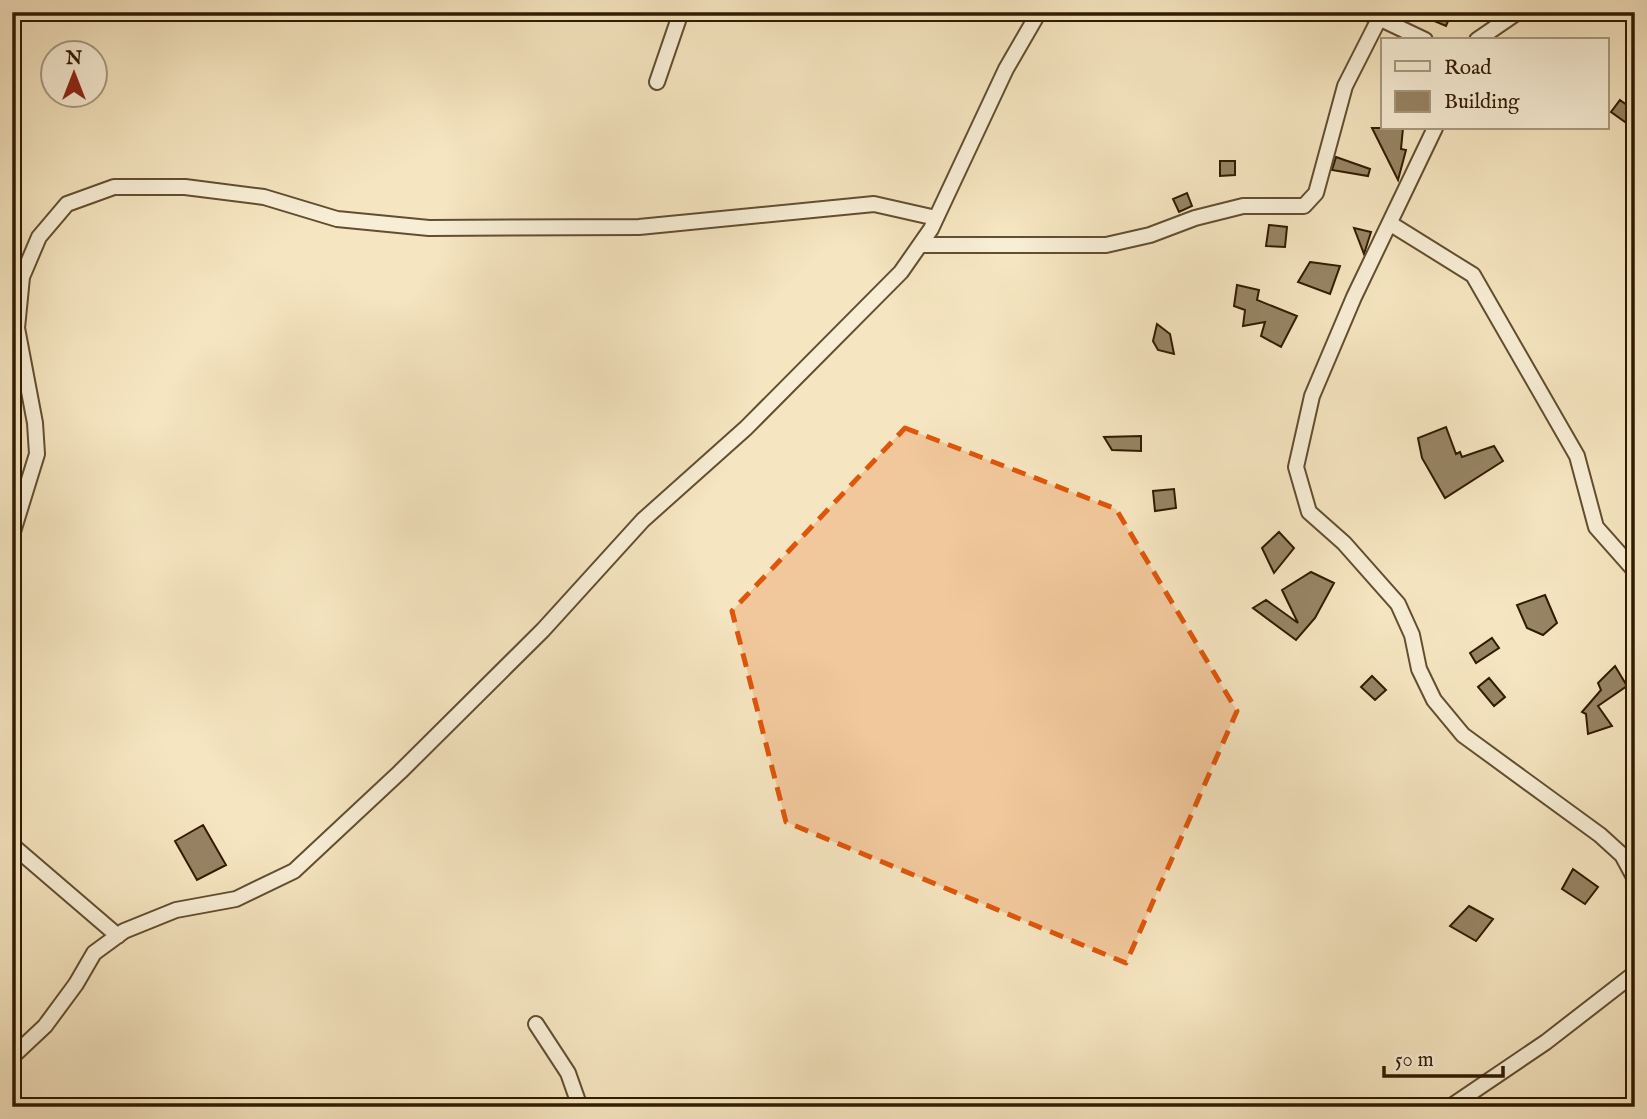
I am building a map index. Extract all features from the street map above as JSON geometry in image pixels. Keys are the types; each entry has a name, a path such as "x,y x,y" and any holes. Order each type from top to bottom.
{"street":[{"path":"656,82 681,12"},
{"path":"12,1057 45,1026 76,984 94,953 118,936 176,910 236,900 294,872 543,631 643,520 746,428 901,272 936,218 1006,69 1040,12"},
{"path":"1481,38 1518,12"},
{"path":"920,245 1106,245 1150,235 1195,218 1243,206 1304,205 1316,193 1345,86 1373,15 1421,38"},
{"path":"1434,130 1354,298 1312,396 1296,467 1301,492 1309,512 1344,543 1398,604 1412,635 1419,669 1434,701 1446,716 1474,743 1600,835 1622,855 1635,880"},
{"path":"12,535 37,454 35,423 17,328 22,277 39,237 66,204 114,187 185,187 264,197 337,219 429,229 639,227 874,204 936,218"},
{"path":"1391,224 1473,275 1577,456 1596,527 1635,571"},
{"path":"12,845 118,936"},
{"path":"1450,1107 1546,1042 1635,973"},
{"path":"536,1024 568,1073 580,1107"}],"highlighted area":[{"path":"905,428 1116,509 1237,711 1126,963 786,822 732,611"}],"building":[{"path":"1413,12 1452,12 1446,26"},
{"path":"1620,100 1635,111 1635,129 1611,112"},
{"path":"1372,128 1403,130 1401,149 1406,150 1398,180"},
{"path":"1336,157 1370,169 1368,176 1332,170"},
{"path":"1220,161 1235,161 1235,175 1220,176"},
{"path":"1187,193 1192,206 1179,212 1173,199"},
{"path":"1269,225 1287,227 1285,247 1266,246"},
{"path":"1354,228 1371,232 1364,254"},
{"path":"1310,262 1340,266 1330,294 1298,282"},
{"path":"1237,285 1259,290 1257,300 1297,316 1281,347 1261,336 1265,322 1243,326 1245,310 1234,306"},
{"path":"1157,324 1170,334 1174,354 1158,350 1153,341"},
{"path":"1446,427 1456,454 1460,452 1462,457 1494,446 1503,461 1445,498 1422,458 1418,438"},
{"path":"1141,436 1141,451 1112,450 1104,437"},
{"path":"1174,489 1176,508 1155,511 1153,491"},
{"path":"1279,532 1294,548 1274,573 1262,548"},
{"path":"1311,572 1334,583 1315,618 1296,640 1253,608 1266,600 1298,623 1282,590"},
{"path":"1545,595 1557,623 1543,635 1527,628 1517,605"},
{"path":"1492,638 1499,648 1476,663 1470,653"},
{"path":"1615,666 1627,686 1598,706 1612,726 1588,734 1586,714 1582,712 1601,690 1598,683"},
{"path":"1372,676 1386,690 1375,700 1361,687"},
{"path":"1489,678 1505,697 1494,706 1478,687"},
{"path":"203,825 226,865 197,880 175,841"},
{"path":"1573,869 1598,887 1585,904 1562,889"},
{"path":"1469,906 1493,919 1476,941 1450,926"}]}
